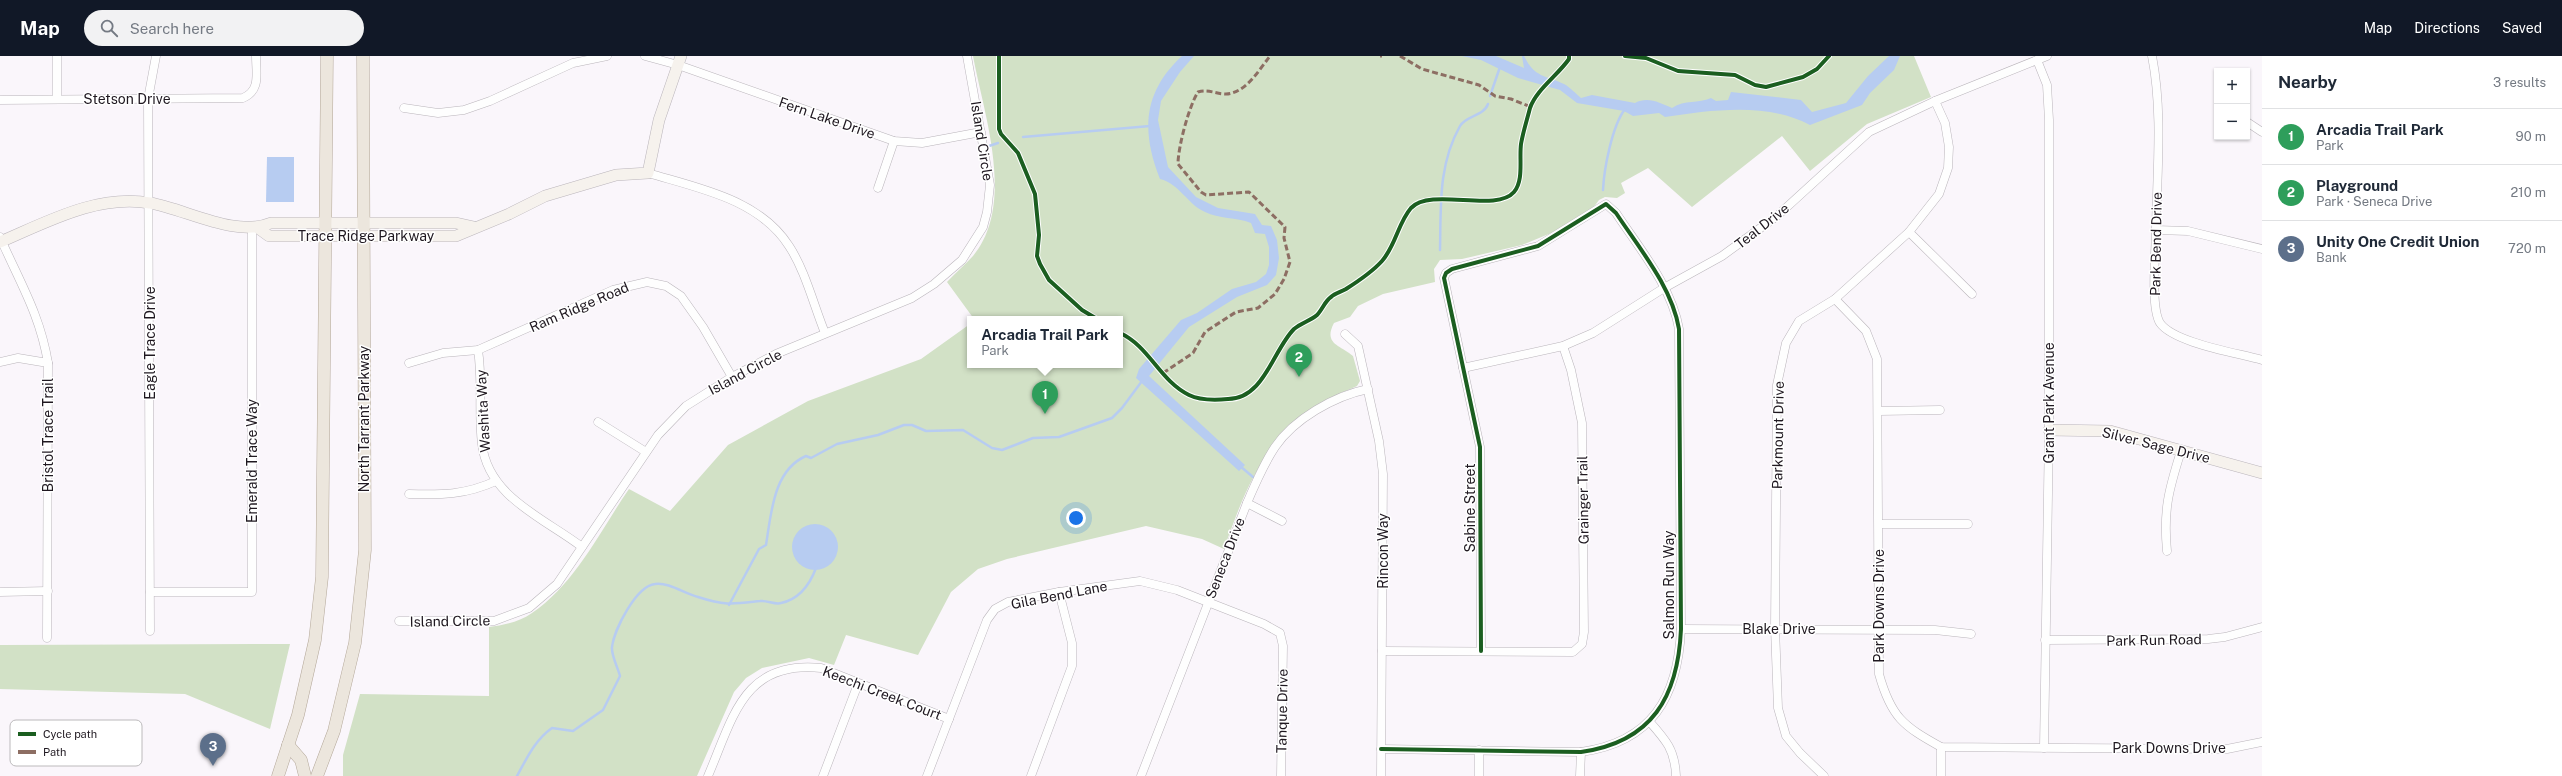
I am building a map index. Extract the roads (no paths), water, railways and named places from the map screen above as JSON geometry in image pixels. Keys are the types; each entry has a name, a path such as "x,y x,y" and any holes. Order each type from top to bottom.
{"main road":[{"path":"278,776 298,715 315,640 322,577 327,237 327,56"},
{"name":"North Tarrant Parkway","path":"317,776 334,731 355,643 365,550 363,56"},
{"path":"288,745 301,760 305,776"}],"street":[{"path":"57,56 57,99"},
{"name":"Eagle Trace Drive","path":"150,630 150,203 148,99 156,56"},
{"name":"Stetson Drive","path":"0,100 243,98 252,94 255,87 256,56"},
{"path":"404,108 438,113 464,110 490,101 573,63 607,56"},
{"name":"Fern Lake Drive","path":"645,56 679,60 894,141 922,143 981,132"},
{"name":"Island Circle","path":"399,621 482,622 516,614 549,593 646,452 676,415 696,398 776,354 912,298 934,284 962,260 977,239 987,212 990,185 967,56"},
{"name":"Teal Drive","path":"1463,368 1563,346 1593,333 1664,288 1722,256 1777,216 1869,132 1935,101 2047,56"},
{"name":"Park Bend Drive","path":"2152,56 2157,99 2155,280 2156,310 2160,323 2174,334 2190,340 2262,360"},
{"path":"648,173 659,120 679,60"},
{"name":"Grant Park Avenue","path":"2038,60 2047,85 2049,120 2049,430 2044,748"},
{"name":"Parkmount Drive","path":"1824,776 1800,754 1786,736 1781,725 1778,708 1776,628 1777,384 1786,343 1799,320 1835,299 1909,232 1939,194 1948,168 1949,147 1945,123 1935,101"},
{"path":"2250,124 2262,132"},
{"path":"878,188 894,141"},
{"name":"Trace Ridge Parkway","path":"1,240 51,218 91,206 115,202 150,203 199,218 255,228 269,236 456,236 474,227 509,214 546,196 616,175 648,173 737,203 771,224 790,247 825,333"},
{"name":"Salmon Run Way","path":"1381,749 1581,752 1605,748 1638,731 1649,721 1667,698 1680,659 1679,329 1676,313 1664,288 1616,213 1606,204 1538,246 1452,269 1446,273 1444,278 1446,296 1463,368"},
{"name":"Trace Ridge Parkway","path":"255,228 271,223 456,223 474,227"},
{"name":"Emerald Trace Way","path":"150,592 252,592 255,228"},
{"path":"2156,230 2188,231 2262,249"},
{"path":"1909,232 1972,294"},
{"name":"Bristol Trace Trail","path":"1,240 34,308 43,333 48,363 47,638"},
{"name":"Ram Ridge Road","path":"409,363 443,354 478,350 613,290 647,282 666,286 681,296 703,327 732,377"},
{"name":"Park Downs Drive","path":"1835,299 1866,331 1877,359 1879,411 1877,630 1879,674 1888,703 1896,715 1910,730 1941,747 2227,749 2262,742"},
{"name":"Rincon Way","path":"1345,334 1358,346 1379,441 1383,474 1381,776"},
{"name":"Grainger Trail","path":"1481,651 1573,652 1582,644 1584,632 1582,423 1571,370 1563,346"},
{"name":"Washita Way","path":"478,350 482,377 482,444 486,462 496,481 515,500 582,547"},
{"path":"0,362 18,358 48,363"},
{"name":"Sabine Street","path":"1463,368 1480,447 1481,651"},
{"name":"Seneca Drive","path":"1141,776 1247,503 1266,461 1288,432 1314,412 1339,398 1368,389"},
{"path":"1879,411 1940,410"},
{"path":"598,422 646,452"},
{"name":"Silver Sage Drive","path":"2049,430 2110,432 2262,473"},
{"path":"2166,551 2164,521 2169,490 2181,451"},
{"path":"409,494 442,495 474,491 496,481"},
{"path":"1247,503 1282,521"},
{"path":"1879,524 1968,524"},
{"name":"Gila Bend Lane","path":"928,776 987,620 995,609 1008,602 1059,592 1140,581 1157,583 1276,630 1282,636 1283,646"},
{"path":"0,592 48,591"},
{"path":"1030,776 1072,666 1072,643 1059,592"},
{"name":"Park Run Road","path":"2045,640 2208,639 2225,637 2262,627"},
{"name":"Blake Drive","path":"1681,629 1776,628 1935,630 1971,634"},
{"name":"Tanque Drive","path":"1281,776 1283,646"},
{"path":"1382,651 1481,651"},
{"name":"Keechi Creek Court","path":"708,776 726,728 747,692 770,674 801,666 821,668 949,719"},
{"path":"823,776 858,684"},
{"path":"1649,721 1666,740 1676,758 1676,776"},
{"path":"1941,747 1941,776"},
{"path":"1479,750 1479,776"},
{"path":"1580,776 1581,752"}],"water":[{"path":"1182,56 1194,56 1180,72 1161,101 1158,120 1168,167 1196,197 1218,208 1255,214 1262,225 1271,226 1277,240 1279,258 1276,275 1267,285 1237,297 1189,327 1149,376 1245,465 1239,471 1136,378 1139,369 1181,320 1197,313 1232,289 1256,282 1266,274 1269,265 1269,247 1265,234 1255,233 1251,223 1216,216 1205,212 1193,204 1173,185 1160,179 1150,145 1148,128 1149,113 1159,84"},
{"path":"1462,56 1496,56 1524,68 1522,56 1524,56 1536,72 1566,85 1581,98 1592,95 1635,103 1649,100 1672,108 1682,103 1701,101 1711,98 1716,101 1728,100 1731,92 1801,100 1812,112 1846,103 1868,76 1889,56 1900,56 1894,70 1870,93 1862,105 1810,125 1794,118 1776,113 1739,110 1720,110 1665,117 1659,113 1633,116 1624,111 1577,103 1560,90 1518,78 1481,60"},
{"path":"267,157 294,157 294,202 266,202"},
{"path":"815,524 828,528 834,534 838,547 834,560 828,566 815,570 802,566 796,560 792,547 796,534 802,528"}],"waterway":[{"path":"1490,96 1500,67"},
{"path":"1440,250 1442,186 1448,156 1453,141 1462,123 1479,114 1488,104"},
{"path":"1603,190 1607,160 1613,137 1620,116 1625,109"},
{"path":"1023,137 1150,126"},
{"path":"989,146 998,143"},
{"path":"729,605 759,549 766,545 772,507 780,482 795,463 806,456 811,458 837,444 878,435 904,425 912,425 926,431 963,430 992,448 1002,450 1033,438 1059,437 1112,418 1122,408 1142,381"},
{"path":"1240,466 1253,477"},
{"path":"517,776 536,744 552,728 573,731 603,710 620,676 612,650 617,630 621,620 634,600 648,587 655,584 666,585 708,600 723,603 763,601 779,603 788,601 799,594 811,580 816,568"}],"place":[{"name":"Playground","path":"1299,377"},
{"name":"Arcadia Trail Park","path":"1045,414"},
{"name":"Unity One Credit Union","path":"213,766"}]}
